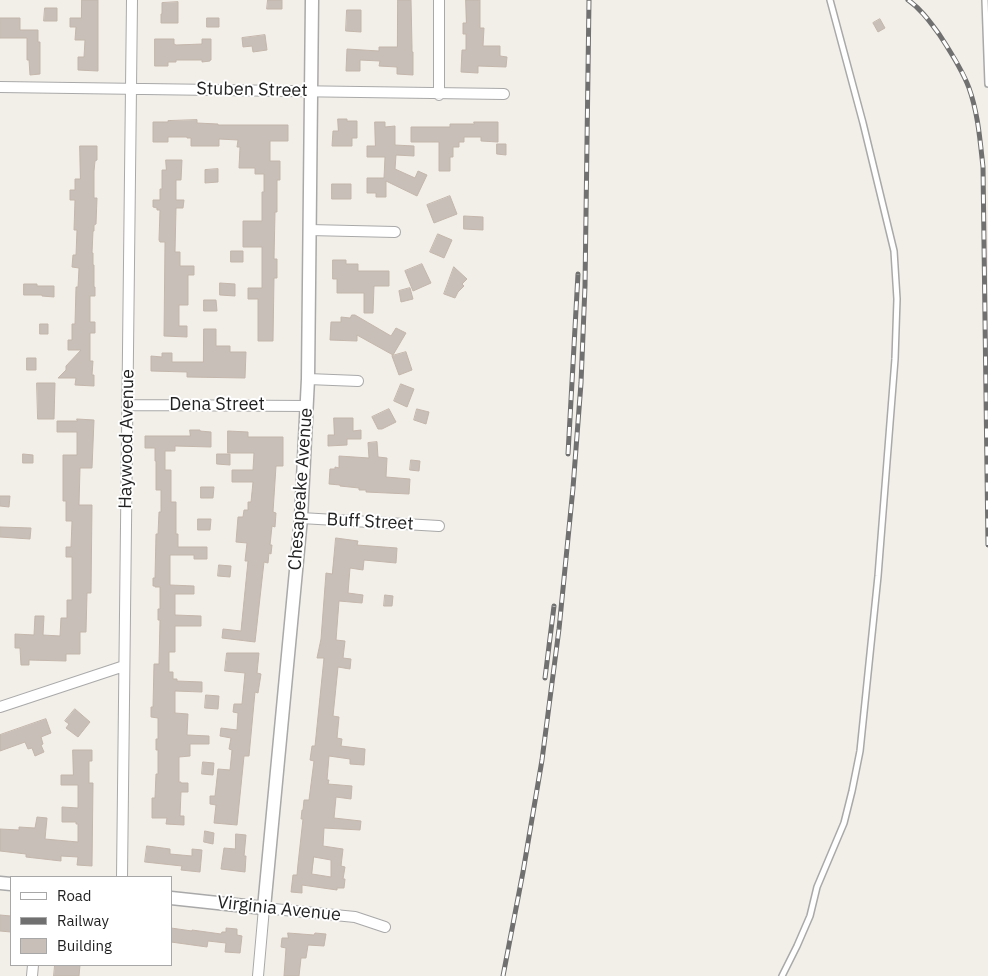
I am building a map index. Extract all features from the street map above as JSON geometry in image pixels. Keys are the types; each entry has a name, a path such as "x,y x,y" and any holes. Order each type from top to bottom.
{"street":[{"name":"Haywood Avenue","path":"122,876 132,0"},
{"name":"Chesapeake Avenue","path":"258,976 301,518 308,379 312,0"},
{"path":"439,0 439,94"},
{"name":"Stuben Street","path":"0,87 504,94"},
{"path":"309,230 395,232"},
{"path":"308,379 358,381"},
{"name":"Dena Street","path":"128,405 307,406"},
{"name":"Buff Street","path":"301,518 438,526"},
{"path":"0,707 124,666"},
{"name":"Virginia Avenue","path":"172,898 355,917 385,927"}],"lane":[{"path":"782,976 798,946 810,916 817,888 844,824 860,751 878,576 895,359 897,298 894,251 866,132 830,0"},
{"path":"985,0 988,84"}],"building":[{"path":"82,0 98,0 98,71 78,70 78,57 84,57 85,40 75,40 76,27 70,27 70,18 81,18"},
{"path":"268,0 282,0 282,9 267,9"},
{"path":"398,0 411,0 413,75 397,74 397,67 379,66 380,61 360,60 360,71 346,71 347,49 379,51 379,47 397,47"},
{"path":"466,0 480,0 480,28 484,28 483,46 500,46 500,56 507,57 506,67 478,66 478,73 461,72 462,50 466,50 466,34 463,34 463,23 466,23"},
{"path":"178,2 178,23 161,23 162,3"},
{"path":"45,8 57,8 57,21 44,21"},
{"path":"347,10 361,10 361,32 346,31"},
{"path":"0,18 20,18 20,30 38,30 40,74 30,75 29,60 27,60 27,38 0,38"},
{"path":"207,18 219,18 219,27 207,27"},
{"path":"880,19 885,28 878,32 873,23"},
{"path":"265,35 267,50 253,52 252,46 243,47 242,38"},
{"path":"155,39 174,39 174,44 176,45 202,44 202,39 211,39 211,60 202,62 202,60 176,60 176,62 168,62 168,66 155,66"},
{"path":"338,119 357,121 357,138 352,138 352,146 332,146 333,131 338,131"},
{"path":"197,120 197,123 218,125 288,125 288,141 270,141 270,161 280,161 280,180 277,180 277,212 275,212 274,259 277,259 277,278 274,278 273,341 258,341 258,299 248,299 248,288 262,288 262,247 243,247 243,221 262,221 264,174 255,174 255,168 239,168 240,147 237,147 238,140 219,139 219,146 191,146 191,138 187,137 168,137 168,142 153,142 153,122"},
{"path":"375,122 385,122 385,127 395,126 395,145 414,146 414,156 396,155 395,169 415,178 418,171 427,175 417,196 386,181 386,197 376,197 376,193 367,193 367,178 384,178 385,157 367,157 367,146 375,146"},
{"path":"474,122 498,122 498,142 481,141 481,137 464,137 464,142 459,142 459,147 453,147 453,157 450,157 450,171 439,171 439,142 411,142 411,127 450,127 450,124 474,124"},
{"path":"497,144 506,144 506,155 497,154"},
{"path":"80,146 97,146 97,160 95,161 94,171 94,198 97,198 96,224 93,231 92,253 95,296 90,296 90,322 95,322 95,333 90,333 90,361 93,361 92,375 94,375 94,386 75,385 76,378 58,378 81,350 68,350 68,340 72,340 72,324 75,324 76,287 78,287 79,268 72,267 73,255 76,255 77,230 74,230 75,200 70,200 70,190 75,190 75,179 80,179"},
{"path":"166,160 182,160 181,180 176,180 176,200 184,200 183,208 176,208 175,252 180,252 180,266 194,266 194,275 188,275 188,305 179,305 179,326 187,326 187,337 164,336 165,242 160,242 159,240 160,210 153,207 153,200 160,200 162,170 166,170"},
{"path":"218,169 218,182 205,183 205,170"},
{"path":"332,184 351,184 351,199 332,199"},
{"path":"450,196 457,214 434,223 427,205"},
{"path":"464,216 483,217 483,230 464,229"},
{"path":"438,234 452,240 444,258 430,252"},
{"path":"231,251 243,251 243,262 231,262"},
{"path":"333,260 346,260 346,264 358,264 358,271 389,271 389,286 374,286 373,313 364,313 364,293 337,293 337,279 333,279"},
{"path":"422,264 431,283 413,291 405,271"},
{"path":"454,267 467,279 462,284 464,286 455,298 444,294"},
{"path":"220,283 235,284 235,296 220,295"},
{"path":"24,284 54,286 54,297 24,295"},
{"path":"410,288 413,299 401,302 399,291"},
{"path":"204,300 216,300 217,311 204,311"},
{"path":"352,315 391,336 396,328 406,333 393,355 357,335 357,341 330,340 331,322 341,322 341,317 350,318"},
{"path":"40,324 48,324 48,334 40,334"},
{"path":"204,329 216,329 216,346 230,346 230,352 246,352 245,378 187,377 187,372 151,371 151,356 162,357 162,353 172,353 172,362 203,362"},
{"path":"406,352 412,370 399,375 392,356"},
{"path":"27,358 36,358 36,370 27,370"},
{"path":"37,383 55,383 54,419 38,419"},
{"path":"401,384 414,389 407,407 394,401"},
{"path":"389,409 396,422 378,429 372,417"},
{"path":"417,409 429,412 426,424 414,420"},
{"path":"334,418 353,418 353,431 361,430 361,439 347,439 347,445 328,446 328,435 334,435"},
{"path":"77,419 94,420 92,468 80,468 79,505 92,505 91,593 87,593 86,632 80,632 80,654 66,654 66,661 29,660 29,665 21,665 20,648 15,648 15,634 34,635 35,616 44,616 43,635 60,636 61,618 67,618 67,600 72,600 72,557 66,557 66,547 71,547 72,521 66,521 66,501 63,501 63,455 77,455 77,432 57,432 57,421 77,421"},
{"path":"190,430 211,432 211,447 175,446 175,451 165,451 165,470 171,470 171,502 176,502 178,547 207,547 207,559 194,559 194,555 170,555 170,585 194,586 194,594 175,594 175,615 201,616 201,626 175,626 175,652 169,652 169,672 173,672 173,679 177,679 177,681 202,682 202,692 175,691 175,713 188,714 187,735 209,736 209,744 190,744 190,756 179,757 179,782 188,783 188,792 181,792 180,816 184,816 184,825 166,824 167,818 152,818 152,798 155,798 156,774 158,774 156,739 158,739 158,718 151,717 151,707 153,707 154,664 159,664 160,620 158,620 158,609 160,609 160,587 153,586 153,578 155,578 156,534 158,534 159,512 161,512 161,490 156,490 155,448 145,448 145,436 190,436"},
{"path":"228,431 248,432 248,437 283,437 283,466 276,466 273,512 276,513 275,527 272,526 271,554 269,553 268,563 264,562 255,642 222,638 223,629 241,631 248,561 245,561 247,543 236,542 238,517 243,517 244,510 248,510 248,502 251,502 253,482 232,482 232,470 253,470 254,453 228,453"},
{"path":"377,442 378,457 387,458 386,477 410,479 409,494 366,492 366,490 359,490 359,488 329,484 330,469 339,468 339,456 369,458 368,443"},
{"path":"23,454 33,455 33,463 23,463"},
{"path":"217,454 230,454 230,465 217,464"},
{"path":"411,460 420,461 419,471 410,470"},
{"path":"201,487 214,487 213,498 201,498"},
{"path":"0,496 10,496 9,507 0,506"},
{"path":"198,519 211,519 210,530 198,530"},
{"path":"0,527 31,528 30,539 0,537"},
{"path":"336,538 358,541 357,545 397,548 396,563 364,560 363,570 350,568 348,593 363,595 362,603 339,601 336,640 345,641 343,658 351,659 350,669 338,667 333,716 339,717 337,738 342,739 341,746 365,749 364,765 350,764 350,759 329,756 328,784 352,786 351,799 336,797 334,818 361,821 360,830 324,828 323,846 343,849 341,866 345,867 344,888 337,888 337,890 302,885 302,893 291,892 293,875 297,875 303,819 301,819 302,810 304,800 309,800 314,761 310,760 312,746 315,746 324,658 317,658 321,639 326,573 332,574","holes":["314,857 331,860 331,877 312,874"]},
{"path":"219,565 231,566 230,577 218,576"},
{"path":"385,595 393,596 392,606 384,606"},
{"path":"227,653 259,653 257,673 261,674 258,693 255,692 249,756 244,756 237,825 214,823 216,805 210,804 210,796 215,796 218,769 230,770 232,750 229,749 231,738 220,736 221,728 237,730 238,713 233,712 234,704 242,704 245,673 225,671"},
{"path":"206,695 219,696 218,709 205,708"},
{"path":"75,709 90,722 78,737 66,728 69,724 65,721"},
{"path":"46,719 51,733 41,737 43,744 41,745 44,752 35,756 32,748 28,749 25,742 0,751 0,735"},
{"path":"73,750 92,750 92,761 89,761 89,783 93,783 92,866 77,865 78,857 61,856 61,861 26,857 26,854 0,851 0,829 19,830 19,827 35,828 37,817 47,818 45,839 78,842 78,824 76,822 62,822 62,807 78,808 78,785 61,785 61,775 73,775"},
{"path":"203,762 214,763 213,775 202,774"},
{"path":"205,831 214,833 213,844 204,842"},
{"path":"236,834 246,835 245,872 221,869 224,848 235,849"},
{"path":"147,846 170,849 170,854 192,856 192,849 202,850 200,872 181,870 182,866 145,862"},
{"path":"0,915 10,916 10,932 0,931"},
{"path":"172,928 221,934 226,932 226,928 237,929 237,935 242,936 240,953 225,952 226,943 208,941 207,947 172,942"},
{"path":"288,933 326,934 324,946 308,945 306,958 301,958 299,976 284,976 286,948 281,947 282,938 288,938"},
{"path":"55,966 80,966 79,976 54,976"}],"railway":[{"path":"503,976 542,760 559,629 573,488 581,383 585,286 589,0"},
{"path":"908,0 932,25 959,67 972,97 978,127 983,167 988,545"},
{"path":"568,454 578,274"},
{"path":"545,678 554,606"}]}
